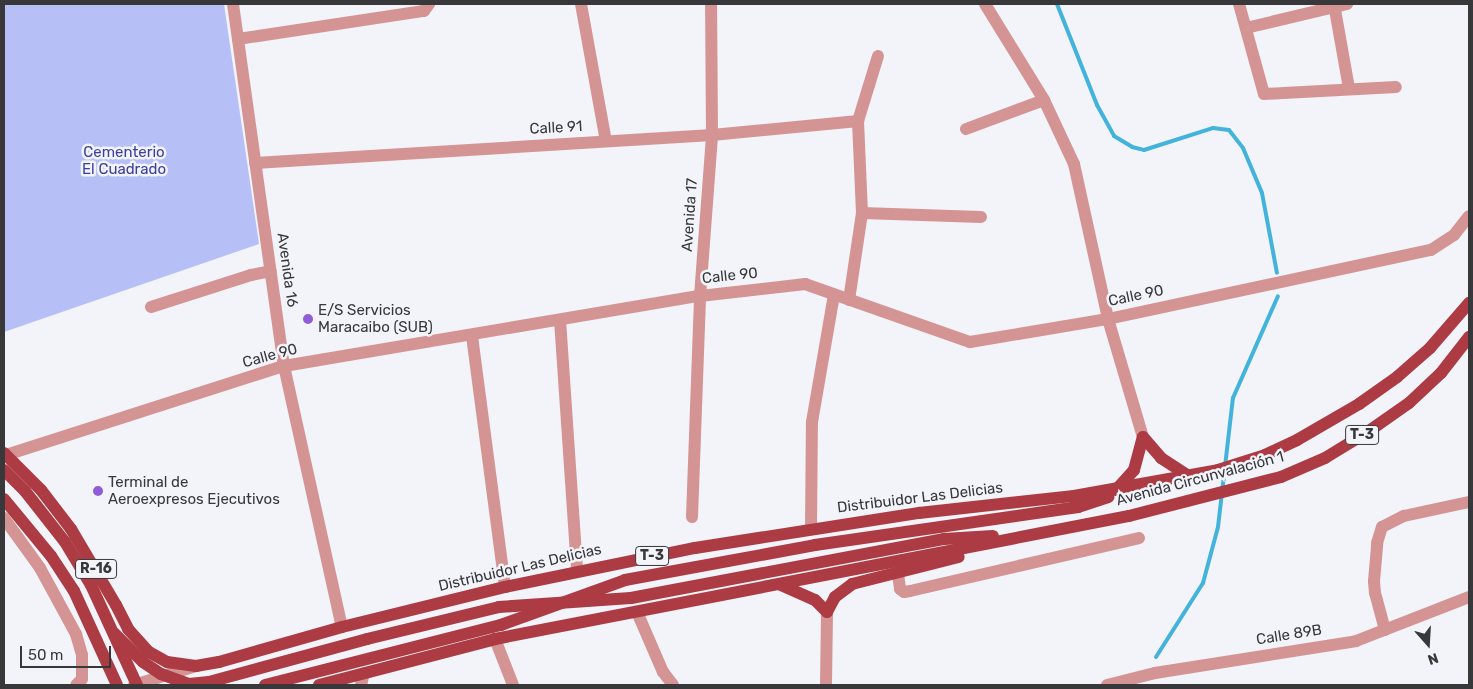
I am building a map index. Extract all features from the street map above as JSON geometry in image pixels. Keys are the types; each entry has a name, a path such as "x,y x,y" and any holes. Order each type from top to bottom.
{"main road":[{"name":"Avenida Circunvalación 1","path":"1151,483 1218,470 1264,455 1297,440 1359,404 1397,377 1430,348 1469,303"},
{"name":"Avenida Circunvalación 1","path":"1043,533 1129,516 1282,477 1325,458 1369,431 1409,403 1441,373 1469,337"},
{"path":"1143,437 1161,458 1189,476"},
{"path":"1116,490 1134,470 1143,437"},
{"name":"Distribuidor Las Delicias","path":"5,454 41,490 71,528 128,629 149,652 167,662 196,666 219,662 342,627 505,587 695,548 811,528 918,513 1074,496 1151,483"},
{"name":"R-16","path":"4,470 25,491 65,542 91,585 114,633 135,685"},
{"path":"264,685 501,625 625,580 814,545 1078,507 1151,483"},
{"name":"R-16","path":"4,499 51,556 74,591 117,685"},
{"path":"114,633 143,662 161,674 189,684 209,682 367,639 499,607 631,598 944,539 1043,533"},
{"path":"781,584 816,600 827,612 835,597 852,584 898,574 1043,533"},
{"name":"T-3","path":"318,685 362,679 495,639 1043,533"},
{"path":"168,685 178,674 196,666"}],"street":[{"name":"Avenida 16","path":"233,4 284,366 342,627"},
{"path":"238,40 424,10 429,4"},
{"path":"581,4 606,141"},
{"name":"Avenida 17","path":"692,518 700,296 712,135 711,4"},
{"path":"985,4 1044,100 1074,164 1108,319 1143,437"},
{"path":"1239,4 1264,94 1396,87"},
{"path":"1246,28 1339,4 1349,88"},
{"path":"849,300 862,213 858,121 878,56"},
{"path":"966,129 1044,100"},
{"name":"Calle 91","path":"255,163 712,135 858,121"},
{"path":"862,213 981,217"},
{"name":"Calle 90","path":"5,454 284,366 472,336 700,296 805,284 970,342 1108,319 1431,250 1454,236 1469,216"},
{"path":"151,307 251,275 271,272"},
{"path":"811,528 812,422 834,295"},
{"path":"560,320 577,572"},
{"path":"472,336 505,587"},
{"path":"1385,630 1375,593 1374,581 1377,543 1382,527 1404,516 1469,502"},
{"path":"4,518 40,568 76,634 82,655 82,678 76,685"},
{"path":"898,574 900,589 904,592 910,592 1138,538"},
{"name":"Calle 89B","path":"1107,685 1155,673 1356,641 1469,597"},
{"path":"638,612 663,672 674,685"},
{"path":"826,685 827,612"},
{"path":"495,639 513,685"},
{"path":"135,685 196,666"}],"green space":[{"name":"Cementerio El Cuadrado","path":"4,4 224,4 259,244 4,332"}],"waterway":[{"path":"1057,4 1097,105 1114,136 1132,147 1144,150 1213,128 1229,130 1243,148 1262,193 1277,273"},
{"path":"1156,657 1203,583 1218,527 1233,398 1278,296"}],"place":[{"name":"E/S Servicios Maracaibo (SUB)","path":"308,319"},
{"name":"Terminal de Aeroexpresos Ejecutivos","path":"98,491"}]}
